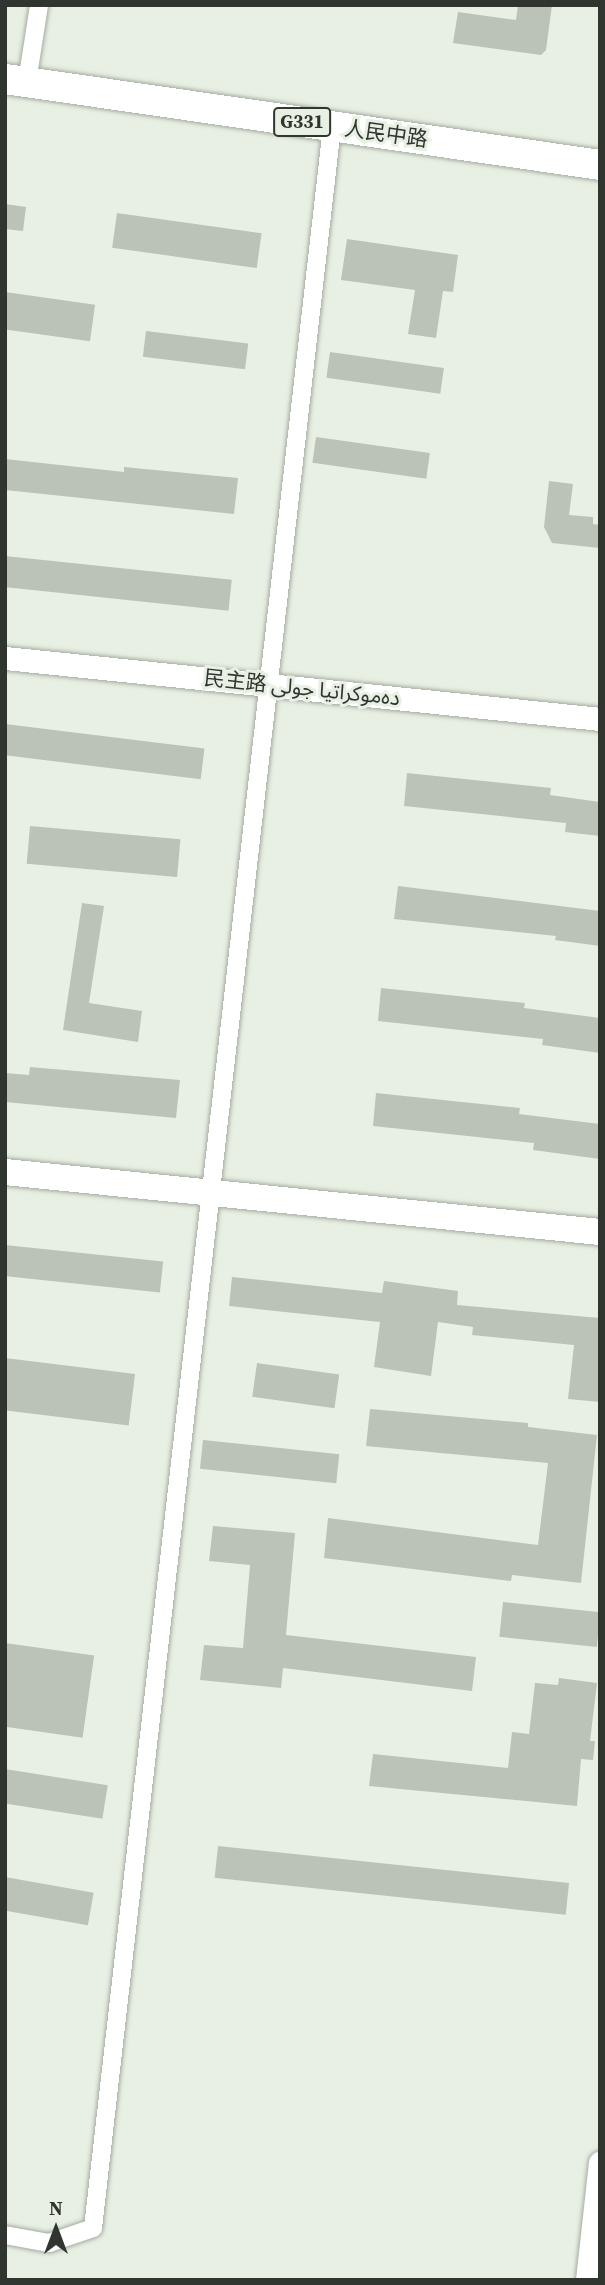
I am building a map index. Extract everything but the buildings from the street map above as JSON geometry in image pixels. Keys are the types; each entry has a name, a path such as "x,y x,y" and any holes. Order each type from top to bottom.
{"highway":[{"name":"人民中路","path":"16,80 600,165"}],"main road":[{"path":"5,1172 212,1195 600,1232"}],"street":[{"path":"16,80 39,5"},
{"path":"5,2235 49,2243 93,2228 332,126"},
{"name":"民主路 دەموكراتيا جولى","path":"5,658 600,719"},
{"path":"587,2280 600,2163"}]}
